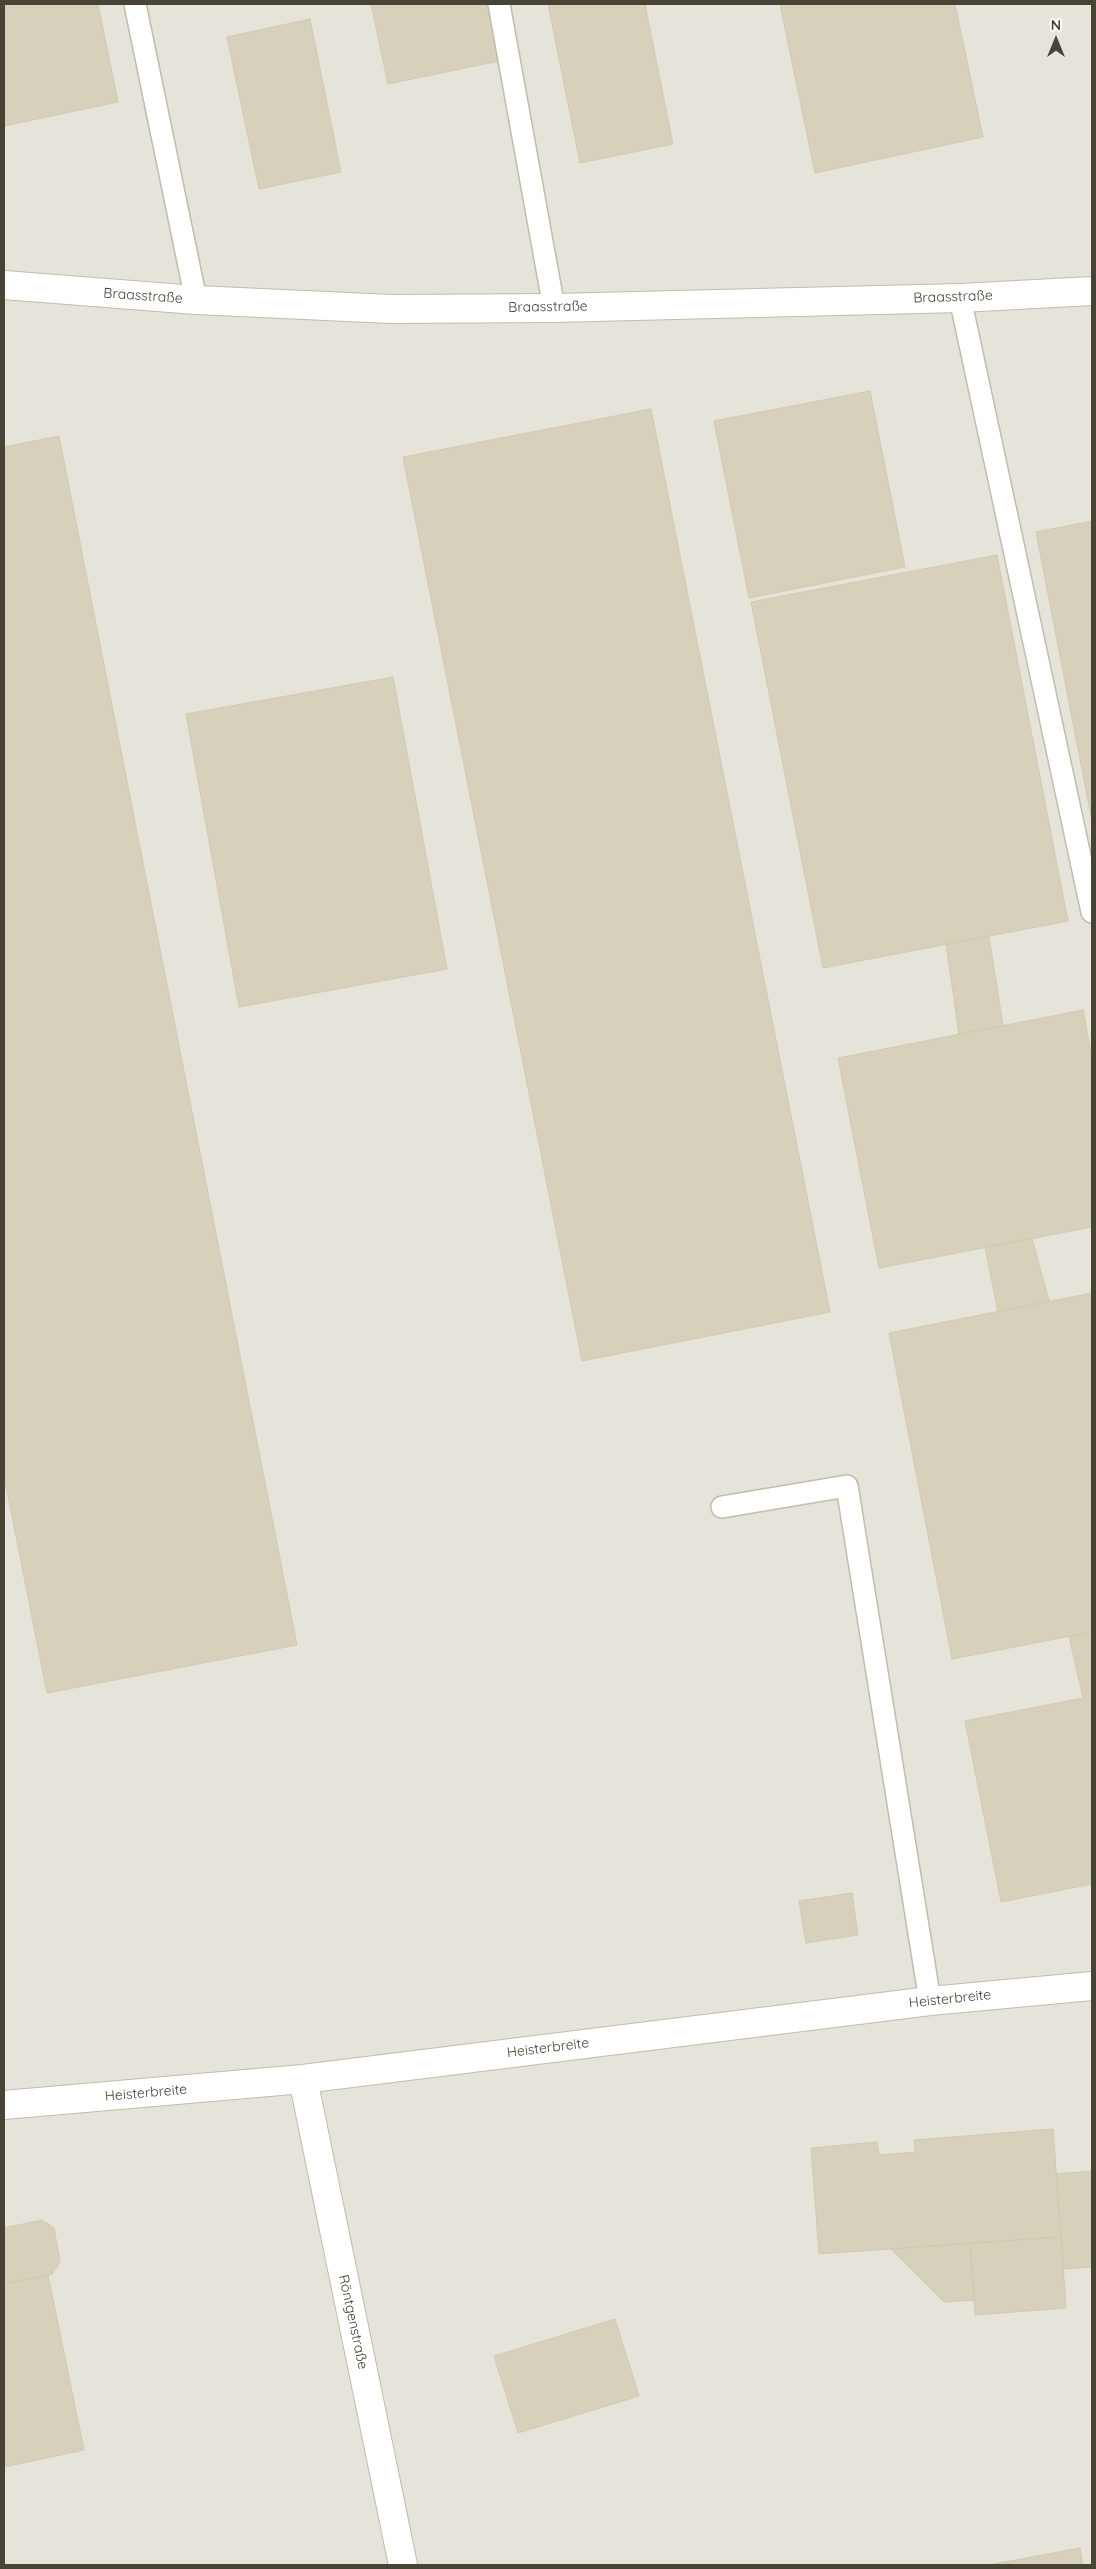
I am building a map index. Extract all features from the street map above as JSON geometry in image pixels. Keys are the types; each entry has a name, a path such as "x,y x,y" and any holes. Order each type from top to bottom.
{"street":[{"name":"Braasstraße","path":"4,285 196,300 391,309 554,308 960,298 1092,292"},
{"name":"Heisterbreite","path":"4,2105 303,2079 930,2001 1092,1986"},
{"name":"Röntgenstraße","path":"303,2079 403,2565"}],"lane":[{"path":"135,4 196,300"},
{"path":"499,4 523,124 554,308"},
{"path":"960,298 1092,912"},
{"path":"722,1507 847,1486 930,2001"}],"shaded area":[{"path":"4,4 1092,4 1092,2565 4,2565"}],"building":[{"path":"4,4 98,4 118,102 4,126"},
{"path":"371,4 487,4 499,61 388,84"},
{"path":"548,4 645,4 673,144 580,163"},
{"path":"780,4 955,4 983,137 815,173"},
{"path":"310,19 341,172 259,189 227,37"},
{"path":"870,391 905,567 749,598 714,421"},
{"path":"651,409 830,1312 582,1361 403,457"},
{"path":"59,436 297,1645 47,1693 4,1476 4,447"},
{"path":"1092,521 1092,821 1036,532"},
{"path":"997,555 1068,921 823,968 751,602"},
{"path":"393,677 447,969 239,1007 186,714"},
{"path":"989,936 1003,1026 959,1034 946,944"},
{"path":"1083,1010 1092,1058 1092,1227 879,1268 838,1058"},
{"path":"1032,1238 1049,1301 998,1312 985,1247"},
{"path":"1092,1293 1092,1632 952,1659 889,1333"},
{"path":"1092,1632 1092,1884 1001,1902 965,1721 1083,1698 1069,1636"},
{"path":"852,1893 858,1935 806,1943 799,1901"},
{"path":"1053,2129 1061,2237 819,2254 811,2148 877,2142 879,2155 915,2152 914,2140"},
{"path":"1092,2171 1092,2267 1064,2269 1056,2174"},
{"path":"42,2220 54,2228 60,2262 52,2274 4,2284 4,2228"},
{"path":"1061,2237 1066,2308 975,2315 970,2243"},
{"path":"970,2243 975,2300 944,2302 891,2249"},
{"path":"48,2275 84,2450 4,2467 4,2284"},
{"path":"615,2319 639,2396 518,2433 494,2356"},
{"path":"1080,2548 1083,2565 989,2565"}]}
